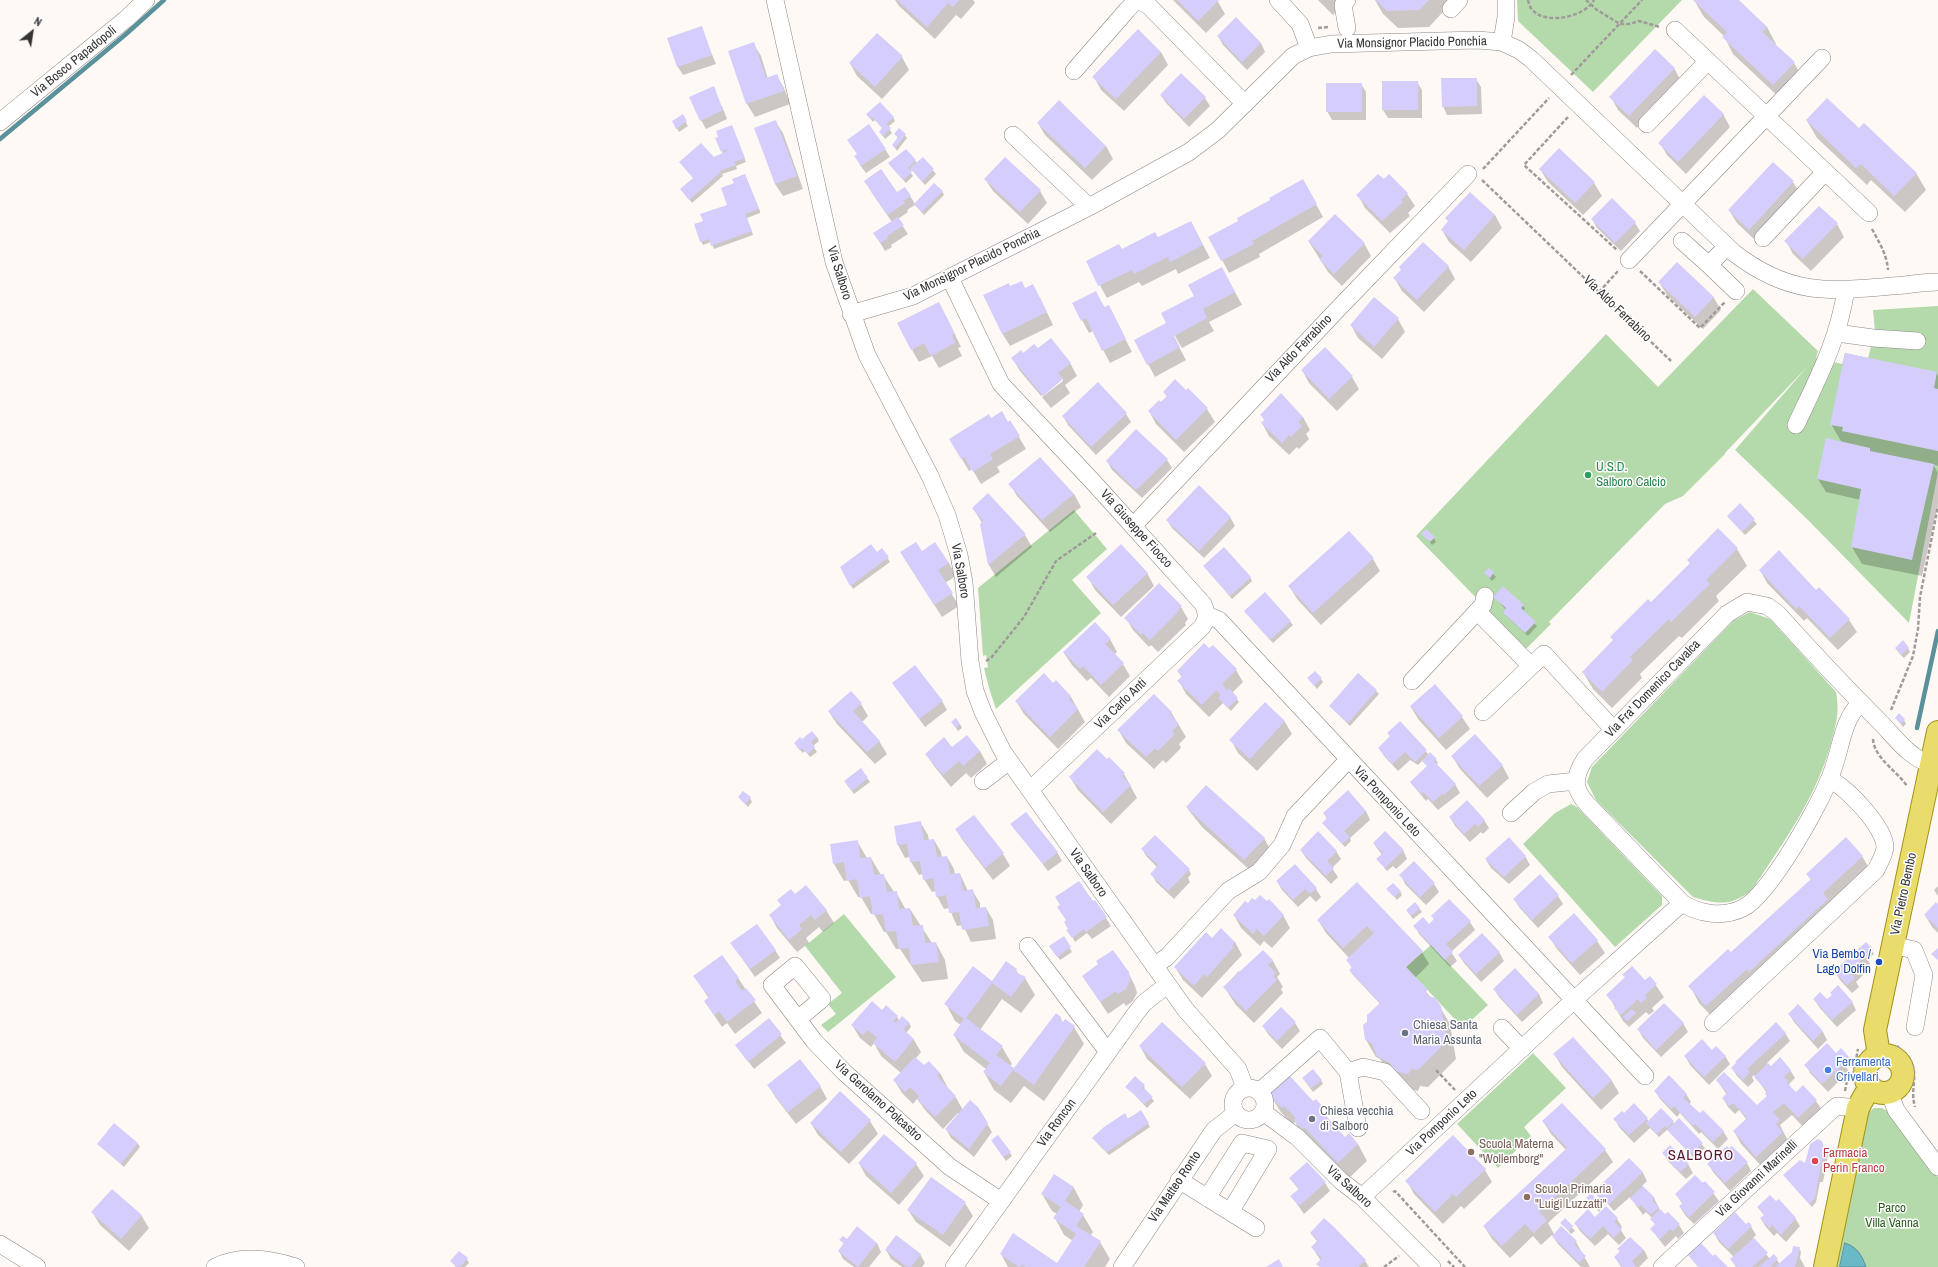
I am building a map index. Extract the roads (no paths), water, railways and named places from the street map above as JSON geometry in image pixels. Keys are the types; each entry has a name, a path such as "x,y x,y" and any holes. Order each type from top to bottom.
{"main road":[{"name":"Via Pietro Bembo","path":"1887,1050 1876,1030 1935,750"},
{"path":"1825,1267 1858,1108 1865,1095 1899,1086 1902,1081 1902,1069 1900,1063 1891,1056 1887,1050 1870,1062 1865,1072 1868,1083 1880,1090"}],"street":[{"name":"Via Bosco Papadopoli","path":"0,122 126,19 146,0"},
{"name":"Via Salboro","path":"775,0 834,262 851,314 867,355 930,476 948,515 959,555 964,582 971,671 975,691 983,712 1010,761 1167,985 1185,1009 1238,1069 1258,1087 1264,1099 1263,1112 1287,1128 1341,1181 1362,1197 1439,1263"},
{"path":"1278,0 1296,19 1307,41"},
{"path":"1347,28 1343,5 1348,0"},
{"path":"1502,42 1506,17 1506,0"},
{"path":"1074,71 1126,10 1134,3 1140,1 1149,6 1245,104"},
{"path":"1675,30 1869,214"},
{"name":"Via Monsignor Placido Ponchia","path":"851,314 913,296 1089,207 1189,152 1218,130 1307,41 1338,44 1477,40 1502,42 1520,50 1564,82 1579,105 1727,246 1754,268 1784,282 1814,290 1938,282"},
{"path":"1629,260 1822,58"},
{"path":"1647,124 1708,61"},
{"path":"1014,136 1089,207"},
{"path":"1763,238 1825,172"},
{"name":"Via Aldo Ferrabino","path":"1133,526 1336,310 1475,173"},
{"path":"1682,241 1736,291"},
{"path":"1709,265 1727,246"},
{"name":"Via Giuseppe Fiocco","path":"950,278 1001,384 1203,604 1207,615 1219,620 1348,760"},
{"path":"1796,424 1837,333 1843,312 1846,289"},
{"path":"1837,333 1873,338 1917,341"},
{"name":"Via Fra' Domenico Cavalca","path":"1576,781 1578,770 1585,759 1727,614 1748,602 1767,606 1777,613 1834,677 1910,754 1921,761 1935,750"},
{"path":"1412,681 1481,604 1531,666"},
{"name":"Via Carlo Anti","path":"1030,790 1202,627 1206,621 1207,615"},
{"path":"1483,712 1544,654 1613,730"},
{"path":"1511,813 1534,792 1548,784 1576,781 1582,798 1682,903 1693,910 1726,914 1743,908 1758,897 1811,817 1830,780 1846,724 1852,712 1860,703"},
{"name":"Via Pomponio Leto","path":"1154,966 1166,957 1228,891 1258,872 1282,845 1295,816 1348,760 1645,1076"},
{"path":"983,781 1010,761"},
{"path":"1713,1023 1876,870 1886,848 1881,831 1845,790 1830,780"},
{"name":"Via Pomponio Leto","path":"1362,1197 1574,1000 1682,903"},
{"path":"1893,945 1914,950 1924,975 1915,1027"},
{"path":"1028,946 1108,1052"},
{"name":"Via Gerolamo Polcastro","path":"798,1019 822,999 795,966 772,985 814,1041 850,1078 950,1167 1001,1201"},
{"name":"Via Roncon","path":"954,1267 1144,1003 1167,985"},
{"path":"1502,1028 1522,1049"},
{"path":"1263,1112 1259,1116 1250,1120 1245,1119 1236,1113 1233,1103 1236,1094 1258,1087 1320,1038 1348,1072 1358,1128"},
{"path":"1348,1072 1363,1067 1385,1072 1421,1111"},
{"path":"1238,1069 1260,1079 1258,1087"},
{"path":"1880,1090 1938,1168"},
{"name":"Via Giovanni Marinelli","path":"1662,1267 1833,1109 1837,1106 1858,1108"},
{"name":"Via Matteo Ronto","path":"1122,1267 1214,1130 1236,1113"},
{"path":"1207,1198 1242,1143 1268,1149 1230,1212"},
{"path":"1179,1180 1256,1228"},
{"path":"0,1244 37,1267"},
{"path":"215,1267 230,1260 251,1258 270,1260 296,1267"}],"water":[{"path":"1845,1243 1853,1247 1858,1252 1866,1267 1840,1267"}],"waterway":[{"path":"0,139 125,35 164,0"},
{"path":"1917,728 1938,631"}],"place":[{"name":"U.S.D. Salboro Calcio","path":"1588,475"},
{"name":"Via Bembo / Lago Dolfin","path":"1879,962"},
{"name":"Chiesa Santa Maria Assunta","path":"1405,1033"},
{"name":"Ferramenta Crivellari","path":"1828,1070"},
{"name":"Chiesa vecchia di Salboro","path":"1312,1119"},
{"name":"Scuola Materna \"Wollemborg\"","path":"1471,1152"},
{"name":"Farmacia Perin Franco","path":"1815,1161"},
{"name":"Scuola Primaria \"Luigi Luzzatti\"","path":"1527,1197"}],"district":[{"name":"SALBORO","path":"1701,1156"}],"park label":[{"name":"Parco Villa Vanna","path":"1892,1216"}]}
